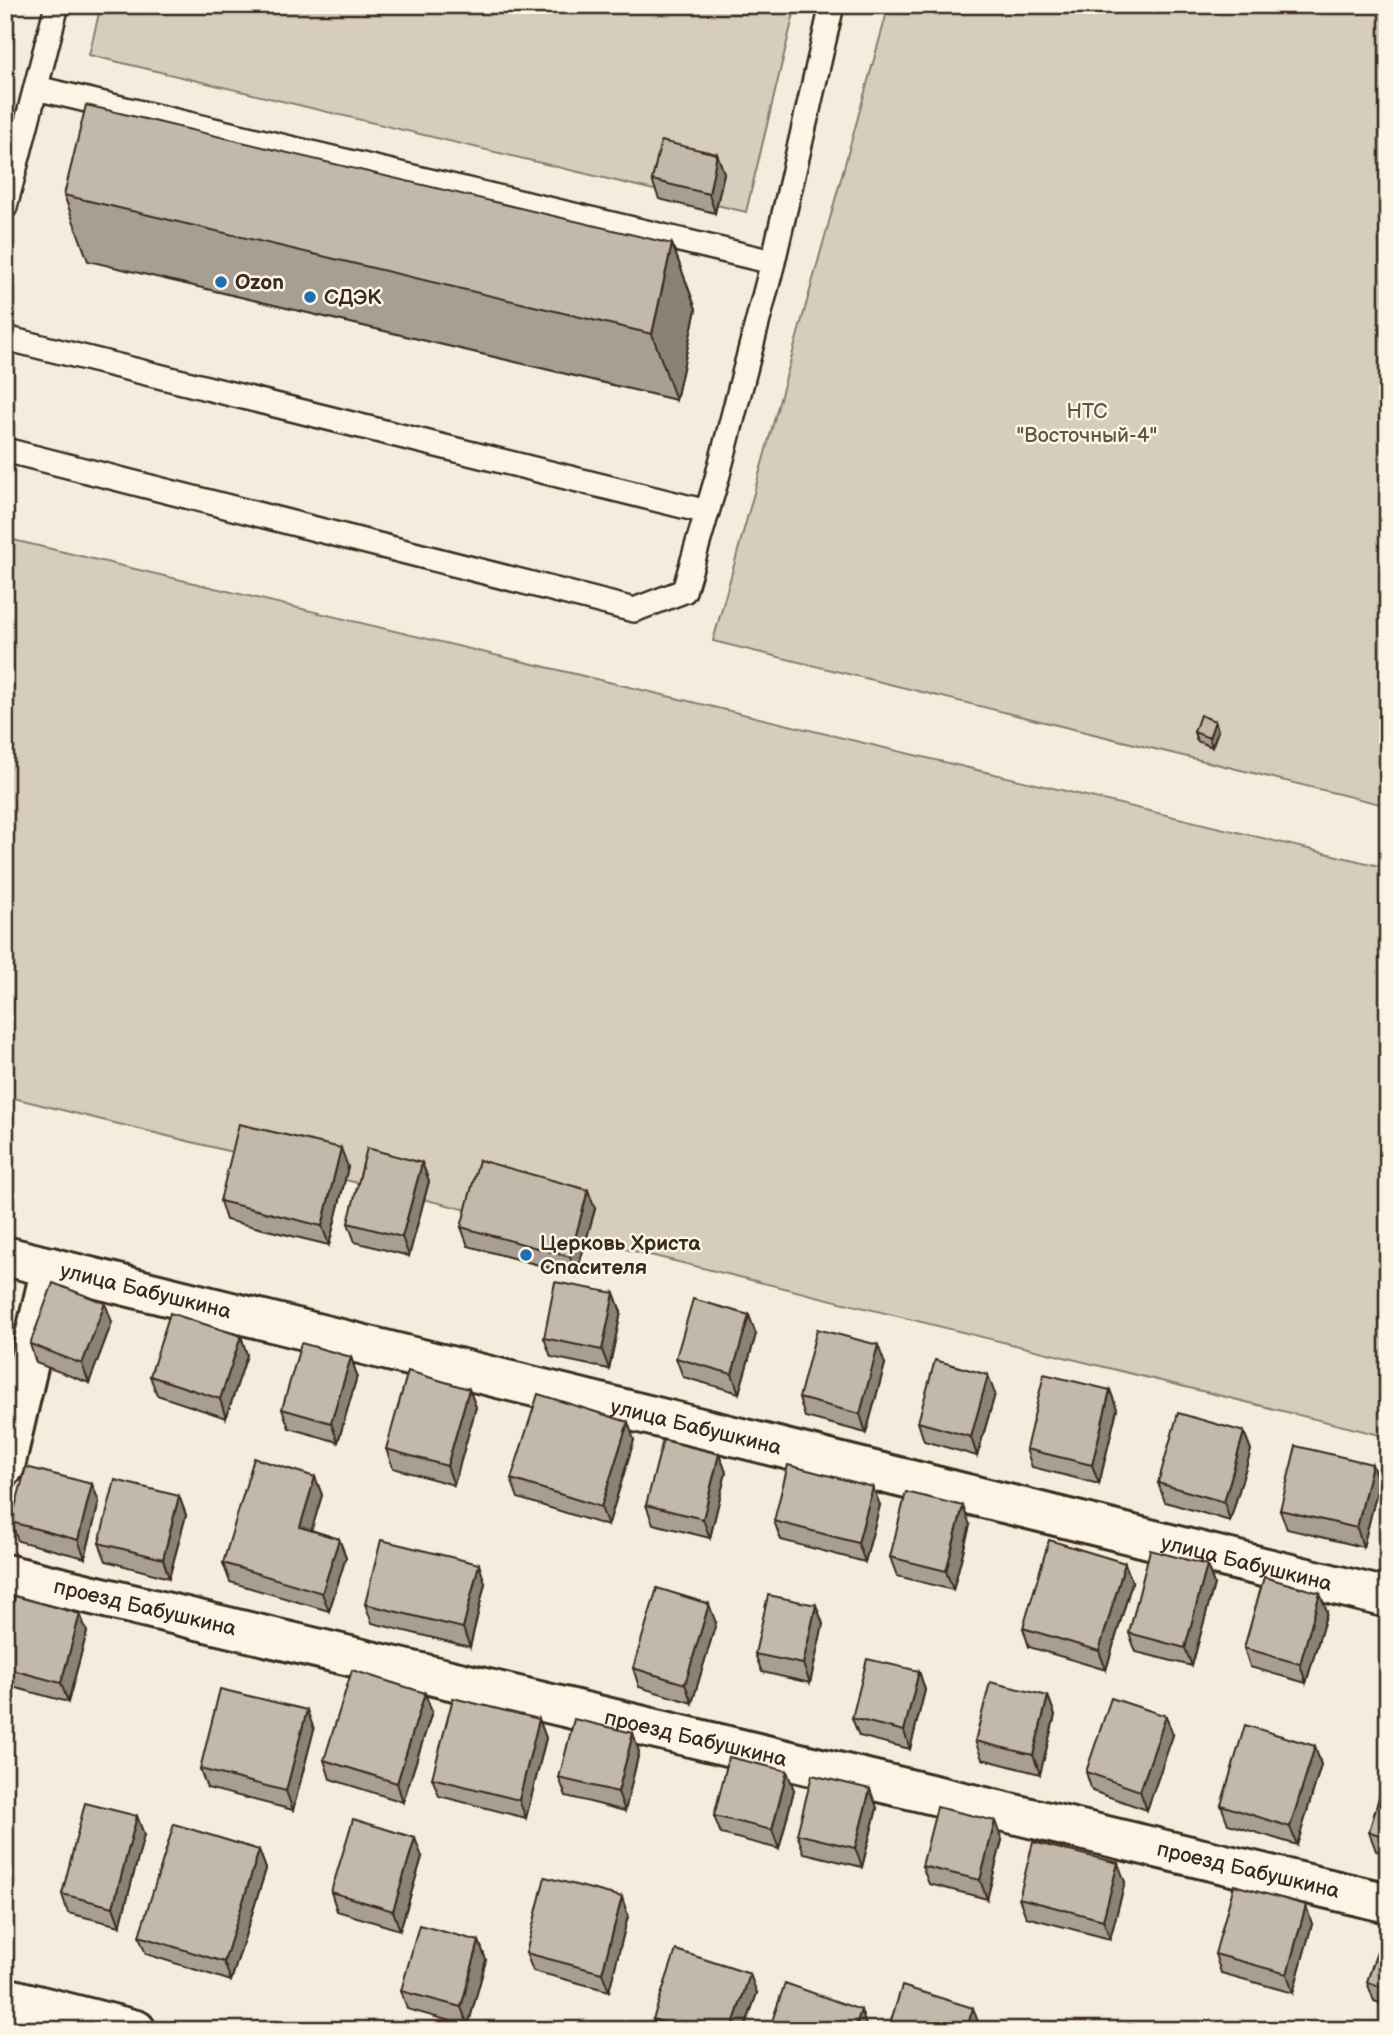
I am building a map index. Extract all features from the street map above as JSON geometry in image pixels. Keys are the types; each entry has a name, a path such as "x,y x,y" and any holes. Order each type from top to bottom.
{"street":[{"name":"улица Бабушкина","path":"5,1256 1388,1598"},
{"path":"5,1466 51,1266"},
{"name":"проезд Бабушкина","path":"5,1574 1388,1903"},
{"path":"5,1997 136,2030"}],"lane":[{"path":"5,207 57,5"},
{"path":"5,450 634,610 684,591 773,262 832,5"},
{"path":"36,88 773,262"},
{"path":"5,338 707,512"}],"green space":[{"path":"101,5 796,5 746,212 89,55"},
{"name":"НТС \"Восточный-4\"","path":"889,5 1388,5 1388,806 713,641"},
{"path":"5,538 1388,868 1388,1437 5,1096"}],"building":[{"path":"86,105 672,244 652,334 64,195"},
{"path":"661,141 717,154 709,194 652,180"},
{"path":"1200,715 1215,721 1209,738 1194,732"},
{"path":"239,1124 341,1148 322,1226 220,1201"},
{"path":"367,1148 422,1163 402,1237 348,1223"},
{"path":"479,1160 588,1190 570,1257 461,1227"},
{"path":"555,1282 614,1293 602,1350 544,1338"},
{"path":"53,1283 105,1303 82,1364 30,1344"},
{"path":"693,1299 749,1315 732,1374 676,1358"},
{"path":"170,1313 241,1336 220,1399 150,1376"},
{"path":"817,1329 878,1345 860,1414 799,1398"},
{"path":"301,1343 351,1357 331,1423 282,1409"},
{"path":"935,1360 988,1375 971,1437 918,1422"},
{"path":"408,1371 469,1389 447,1466 386,1449"},
{"path":"1044,1374 1110,1390 1092,1465 1026,1449"},
{"path":"538,1394 628,1422 601,1507 511,1479"},
{"path":"1178,1413 1244,1432 1224,1502 1158,1483"},
{"path":"663,1440 719,1454 703,1519 646,1505"},
{"path":"1296,1446 1372,1464 1357,1528 1280,1510"},
{"path":"254,1458 315,1477 300,1527 339,1539 322,1593 223,1563"},
{"path":"788,1465 873,1487 858,1543 774,1521"},
{"path":"26,1467 92,1484 78,1540 11,1522"},
{"path":"115,1480 179,1496 163,1559 99,1543"},
{"path":"906,1492 963,1506 946,1571 890,1557"},
{"path":"381,1540 479,1564 463,1628 365,1604"},
{"path":"1049,1540 1125,1563 1099,1651 1023,1628"},
{"path":"1150,1550 1207,1565 1185,1648 1129,1633"},
{"path":"1264,1577 1320,1593 1300,1664 1244,1648"},
{"path":"657,1588 709,1604 685,1684 633,1668"},
{"path":"768,1595 816,1605 803,1664 755,1654"},
{"path":"15,1596 80,1614 61,1683 5,1668 5,1634"},
{"path":"867,1659 919,1671 904,1731 852,1718"},
{"path":"352,1670 425,1693 397,1783 324,1760"},
{"path":"990,1682 1048,1696 1033,1755 975,1741"},
{"path":"220,1689 307,1710 286,1791 200,1769"},
{"path":"453,1698 539,1719 519,1800 432,1778"},
{"path":"1111,1698 1166,1716 1140,1791 1086,1772"},
{"path":"574,1719 633,1733 618,1792 559,1778"},
{"path":"1245,1725 1315,1746 1290,1827 1221,1805"},
{"path":"729,1757 787,1771 772,1830 714,1816"},
{"path":"1388,1767 1388,1837 1369,1832"},
{"path":"812,1775 870,1789 855,1848 797,1834"},
{"path":"85,1803 137,1816 113,1907 62,1894"},
{"path":"937,1807 995,1821 980,1880 922,1866"},
{"path":"353,1819 415,1838 393,1911 331,1892"},
{"path":"174,1824 259,1850 224,1962 139,1936"},
{"path":"1033,1842 1118,1863 1103,1920 1019,1898"},
{"path":"545,1877 622,1897 602,1973 526,1953"},
{"path":"1234,1885 1306,1905 1287,1974 1215,1954"},
{"path":"1388,1918 1388,1989 1367,1982"},
{"path":"419,1925 479,1941 461,2007 401,1991"},
{"path":"676,1950 750,1974 731,2030 686,2030 653,2019"},
{"path":"785,1983 861,2010 854,2030 769,2030"},
{"path":"902,1986 973,2008 966,2030 888,2030"}],"place":[{"name":"Ozon","path":"221,282"},
{"name":"СДЭК","path":"310,297"},
{"name":"Церковь Христа Спасителя","path":"526,1255"}]}
